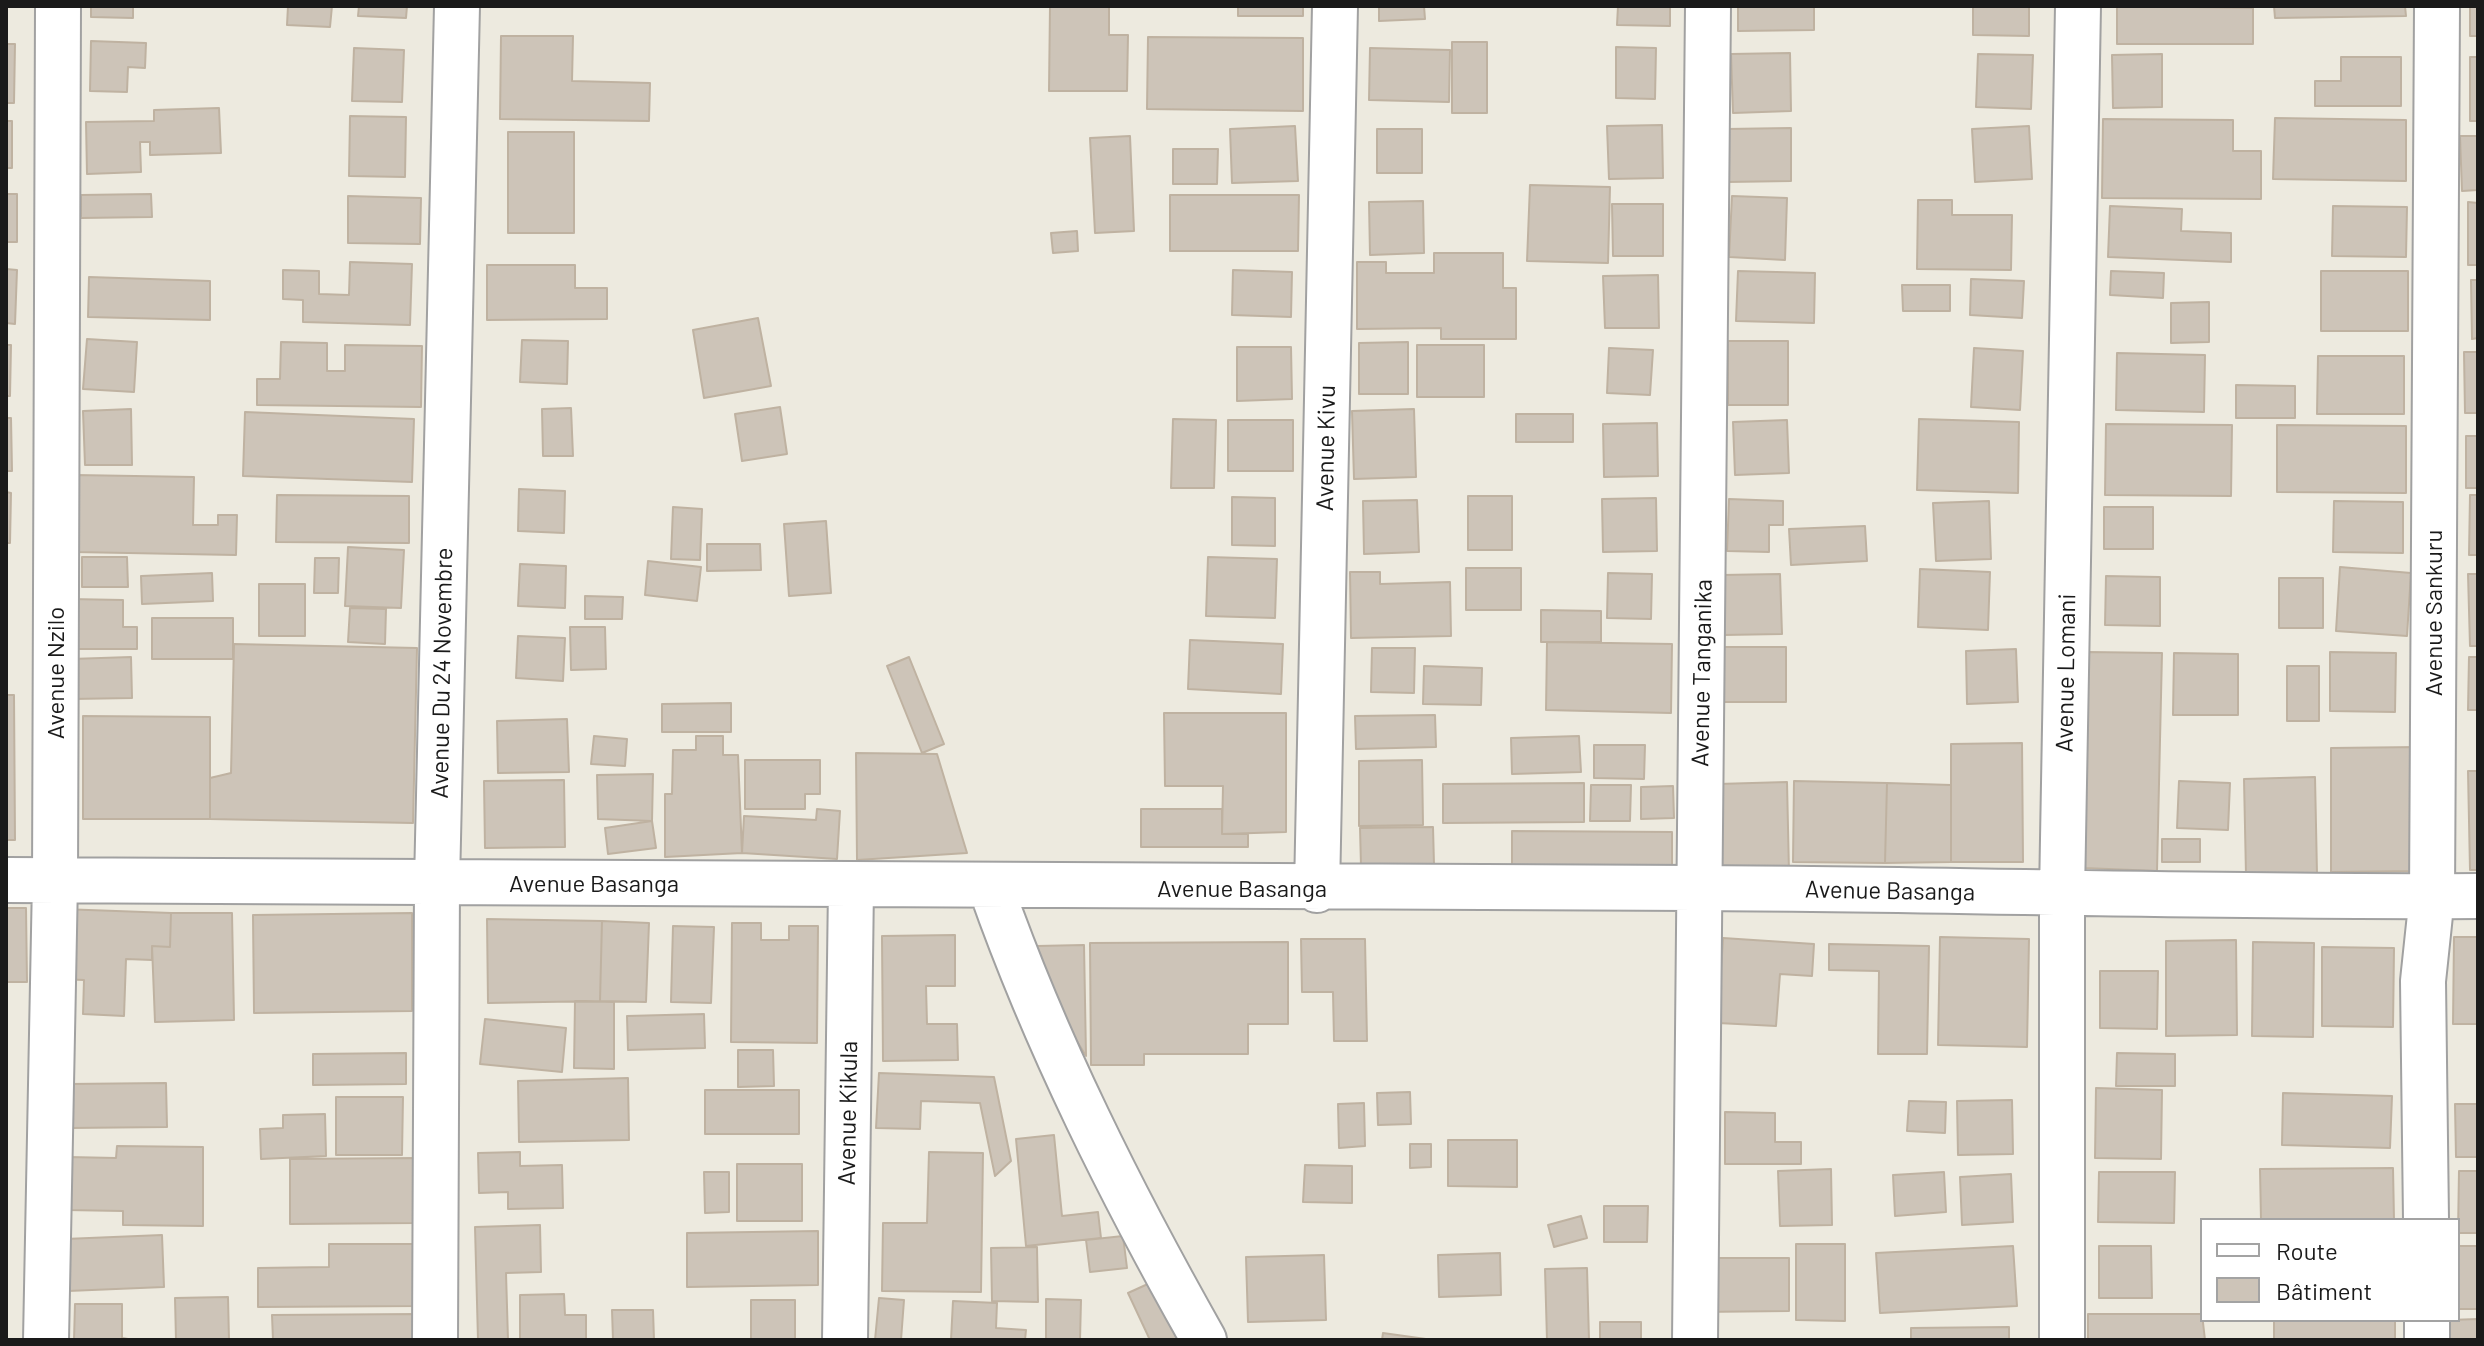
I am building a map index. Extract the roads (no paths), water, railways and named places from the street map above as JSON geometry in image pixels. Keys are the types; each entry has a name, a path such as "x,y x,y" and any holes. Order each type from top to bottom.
{"street":[{"name":"Avenue Nzilo","path":"46,1340 55,881 58,6"},
{"name":"Avenue Du 24 Novembre","path":"435,1340 437,883 457,6"},
{"name":"Avenue Kivu","path":"1317,890 1335,6"},
{"name":"Avenue Tanganika","path":"1695,1340 1708,6"},
{"name":"Avenue Lomani","path":"2062,1340 2062,894 2078,6"},
{"name":"Avenue Sankuru","path":"2426,1218 2423,981 2432,896 2437,6"},
{"name":"Avenue Basanga","path":"6,880 1317,890 1700,888 2339,899 2478,896"},
{"name":"Avenue Kikula","path":"845,1340 851,886"},
{"path":"991,888 1025,984 1159,1261 1204,1340"}]}
